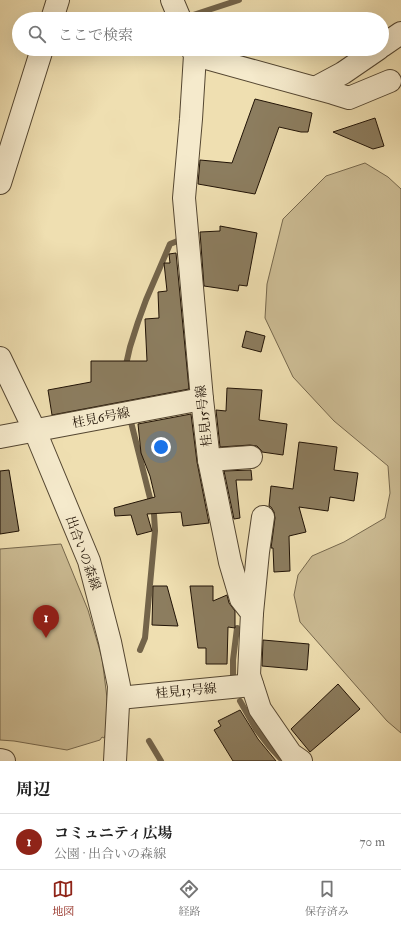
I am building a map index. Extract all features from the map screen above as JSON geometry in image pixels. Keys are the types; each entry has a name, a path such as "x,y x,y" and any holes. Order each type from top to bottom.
{"street":[{"path":"54,12 58,0"},
{"path":"172,0 177,12"},
{"path":"389,41 401,33"},
{"path":"0,182 40,56"},
{"name":"桂見15号線","path":"194,56 191,119 184,198 202,399 209,460 230,562 241,599 252,613"},
{"path":"207,56 349,98 390,81"},
{"path":"315,88 343,73 368,56"},
{"name":"出合いの森線","path":"0,358 35,431 89,561 110,642 119,686 116,761"},
{"name":"桂見6号線","path":"0,437 202,399"},
{"path":"209,460 251,457"},
{"path":"263,517 252,613 249,674 260,710 291,754 301,761"},
{"name":"桂見13号線","path":"119,698 252,685"},
{"path":"0,760 4,761"}],"shaded area":[{"path":"365,163 388,177 401,189 401,733 387,721 300,622 294,595 298,575 312,556 344,542 385,518 390,493 388,466 334,421 293,377 265,318 267,284 283,219 326,176"},
{"path":"61,544 88,610 102,658 107,698 107,732 104,738 102,737 100,740 67,750 0,740 0,549"}],"building":[{"path":"255,99 312,113 308,132 279,127 255,194 198,184 200,160 232,163"},
{"path":"375,118 384,146 373,149 333,132"},
{"path":"220,226 257,233 247,286 239,285 238,291 204,286 200,232 220,231"},
{"path":"176,253 189,389 52,415 48,390 91,382 91,361 147,361 145,319 159,318 158,292 167,291 164,263 170,263 169,254"},
{"path":"246,331 265,336 261,352 242,347"},
{"path":"227,388 262,390 259,420 287,424 283,455 262,452 257,446 250,445 220,447 216,410 226,411"},
{"path":"191,414 197,462 209,523 183,526 181,512 147,514 152,531 137,535 131,515 115,516 114,508 155,497 150,476 141,453 138,424"},
{"path":"299,442 337,447 334,470 358,473 354,501 330,497 328,511 299,507 306,532 289,536 290,571 274,572 273,548 271,548 275,518 274,512 269,506 271,486 293,489"},
{"path":"9,470 19,531 0,534 0,471"},
{"path":"251,470 252,480 236,480 240,518 234,519 224,471"},
{"path":"153,586 167,586 178,626 152,625"},
{"path":"190,586 213,586 213,601 227,595 229,603 235,611 235,628 228,627 227,664 206,664 206,648 198,648"},
{"path":"263,640 309,644 307,670 262,666"},
{"path":"338,684 360,709 310,752 291,729"},
{"path":"240,710 258,739 276,761 233,761 214,730 221,726 218,721"}],"waterway":[{"path":"202,12 239,0"},
{"path":"125,369 130,347 146,300 170,244 180,240 180,237"},
{"path":"131,422 154,514 155,531 145,638 140,650"},
{"path":"233,675 233,660 237,628"},
{"path":"240,701 256,729 281,759"},
{"path":"149,741 161,761"}],"place":[{"name":"コミュニティ広場","path":"46,638"}]}
